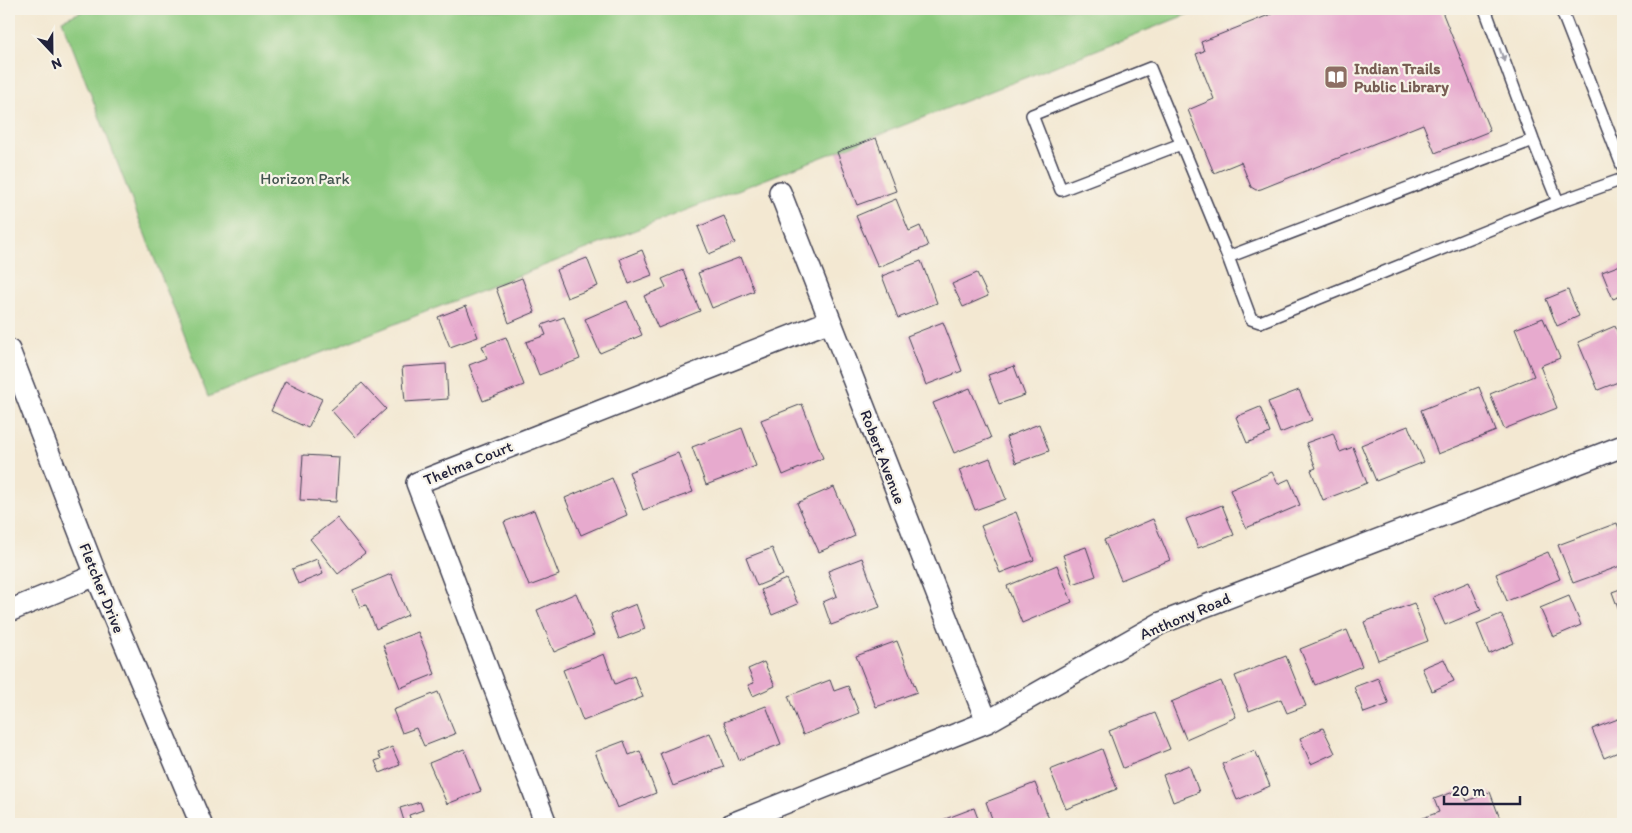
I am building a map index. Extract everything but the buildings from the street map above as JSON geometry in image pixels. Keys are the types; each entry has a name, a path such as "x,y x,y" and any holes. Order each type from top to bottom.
{"street":[{"name":"Robert Avenue","path":"780,192 987,722"},
{"name":"Thelma Court","path":"546,824 417,483 830,321"},
{"name":"Fletcher Drive","path":"9,350 96,575 200,824"},
{"name":"Anthony Road","path":"732,824 987,722 1161,623 1623,446"},
{"path":"9,611 96,575"}],"lane":[{"path":"1485,9 1558,202"},
{"path":"1561,9 1623,168"},
{"path":"1181,144 1061,190 1032,115 1150,68 1228,257 1251,319 1260,322 1558,202 1623,179"},
{"path":"1228,257 1533,140"}],"green space":[{"name":"Horizon Park","path":"88,9 1201,9 208,397 62,20"}],"place":[{"name":"Indian Trails Public Library","path":"1336,77"}]}
